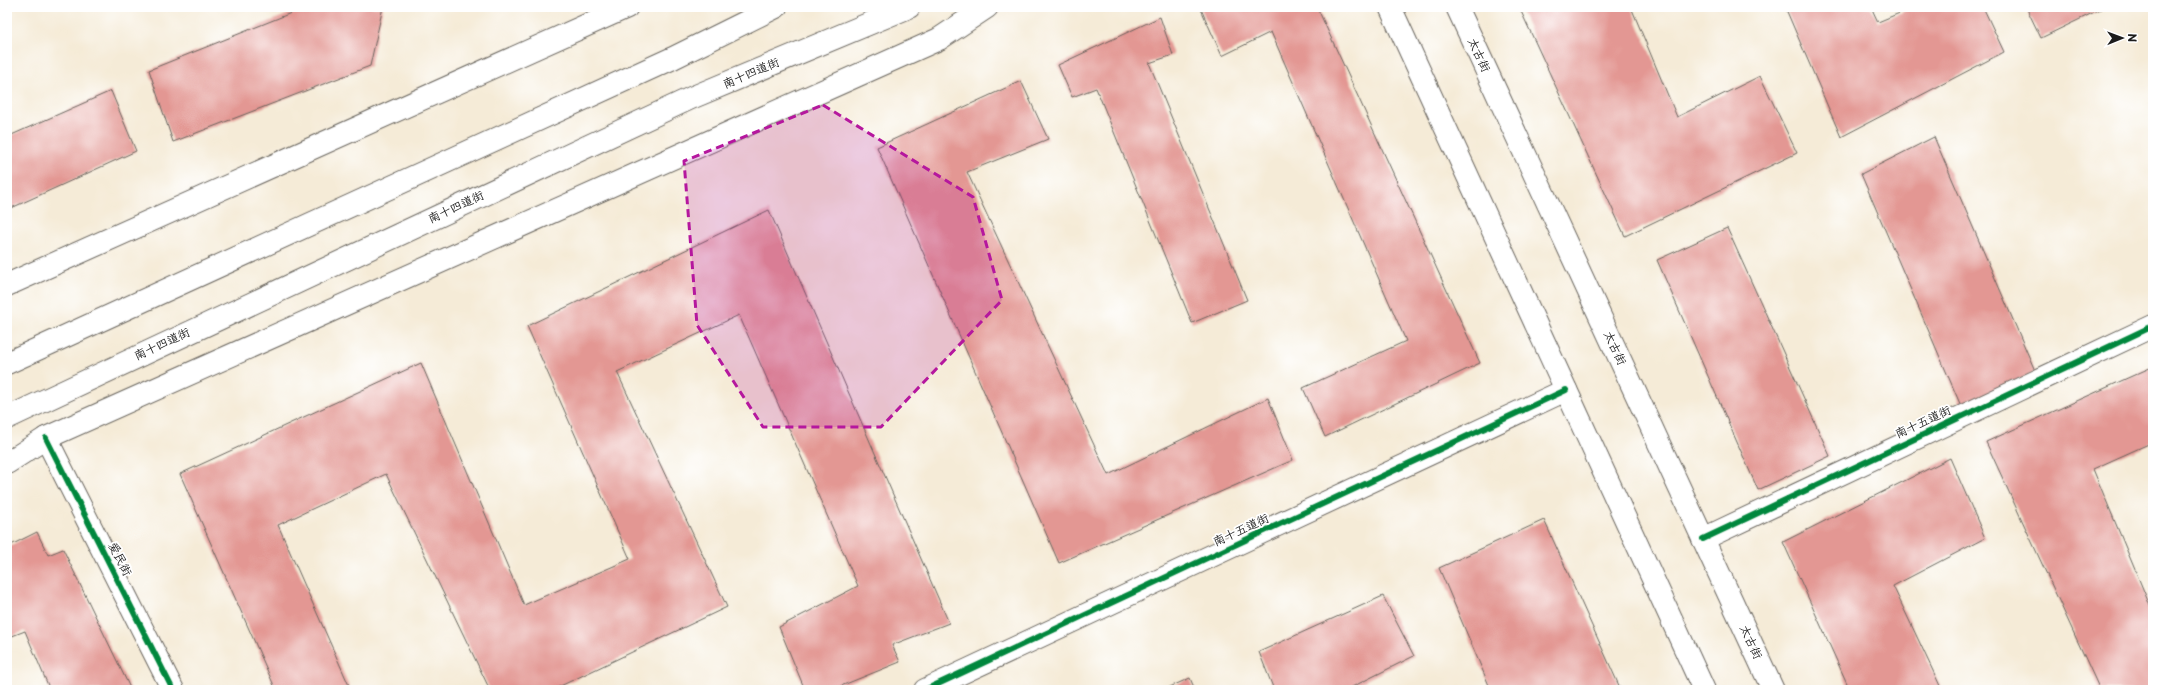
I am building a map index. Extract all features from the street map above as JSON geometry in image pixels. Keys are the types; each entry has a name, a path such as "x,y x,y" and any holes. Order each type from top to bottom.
{"main road":[{"path":"7,285 628,7"},
{"path":"7,363 673,58 776,7"},
{"name":"南十四道街","path":"7,418 691,98 909,7"},
{"path":"7,463 46,438 939,39 987,7"},
{"path":"1390,7 1704,690"},
{"name":"太古街","path":"1457,7 1773,690"},
{"name":"南十五道街","path":"1703,539 2153,326"},
{"name":"南十五道街","path":"925,690 1566,390"},
{"name":"爱民街","path":"46,438 173,690"}],"highlighted area":[{"path":"823,105 973,197 1002,300 881,427 763,427 697,325 684,161"}],"building":[{"path":"306,7 383,7 370,66 173,142 149,70"},
{"path":"1200,7 1317,7 1480,363 1325,437 1303,388 1406,341 1271,32 1222,56"},
{"path":"1519,7 1631,7 1677,117 1760,76 1797,153 1625,236"},
{"path":"1785,7 1871,7 1878,22 1914,7 1983,7 2004,52 1841,137"},
{"path":"2026,7 2105,7 2041,38"},
{"path":"1160,17 1173,55 1149,63 1247,300 1192,323 1096,88 1072,97 1058,65"},
{"path":"1021,81 1048,139 967,172 1108,475 1268,398 1293,460 1059,563 877,147"},
{"path":"111,91 136,151 7,210 7,137"},
{"path":"1934,137 2036,373 1961,406 1861,174"},
{"path":"769,210 949,623 892,645 900,662 831,690 805,690 779,627 858,586 739,315 617,372 727,607 552,690 490,690 386,474 278,525 351,690 276,690 180,474 421,363 524,605 630,559 527,326"},
{"path":"1727,228 1830,456 1758,490 1657,260"},
{"path":"2152,367 2153,442 2093,469 2153,613 2153,690 2100,690 1986,442"},
{"path":"1950,458 1985,538 1893,586 1942,690 1850,690 1783,542"},
{"path":"1544,520 1621,690 1491,690 1439,568"},
{"path":"37,532 48,555 63,549 131,690 50,690 25,631 7,638 7,547"},
{"path":"1383,596 1414,656 1346,690 1274,690 1259,652"},
{"path":"1190,678 1195,690 1163,690"}],"cycle path":[{"path":"1703,539 2153,326"},
{"path":"925,690 1566,390"},
{"path":"46,438 173,690"}]}
